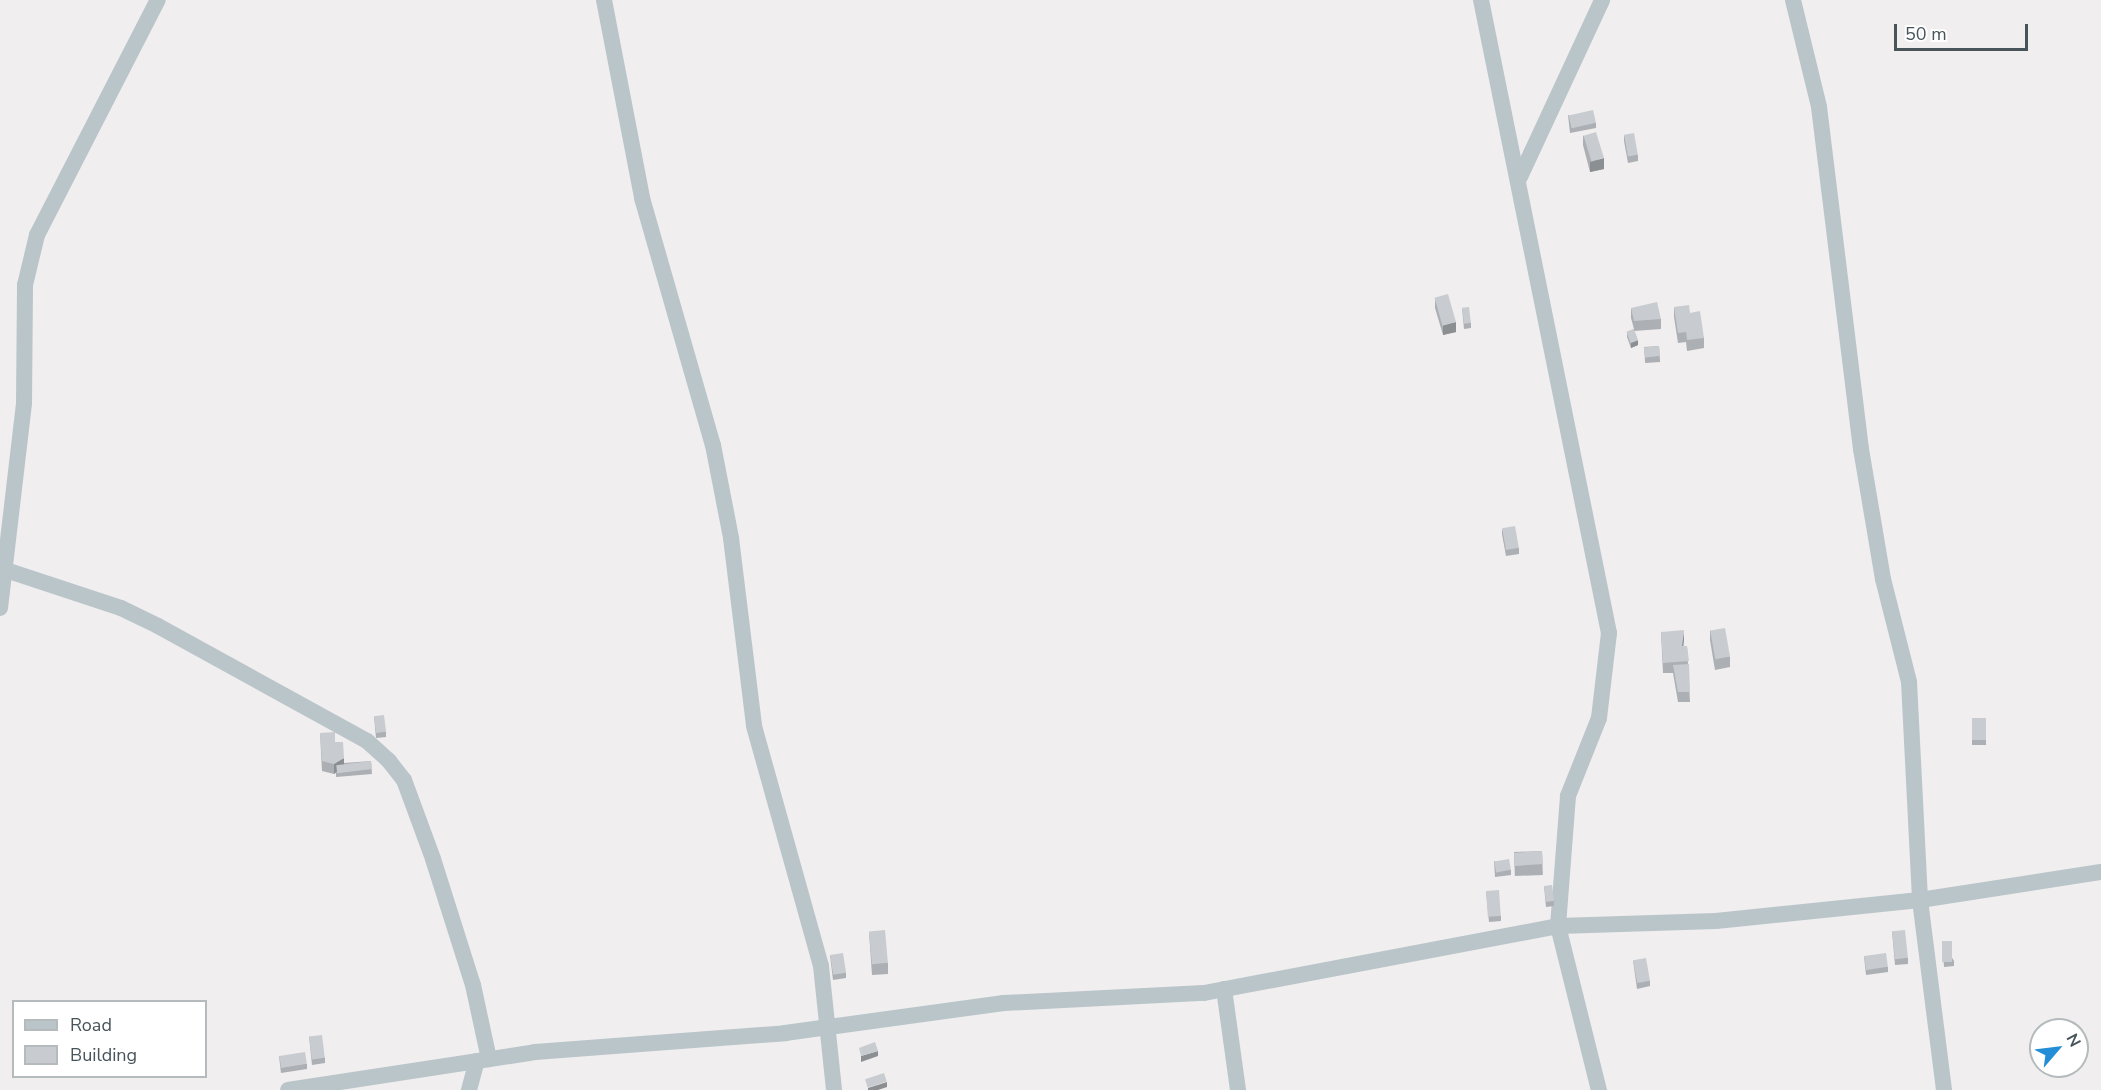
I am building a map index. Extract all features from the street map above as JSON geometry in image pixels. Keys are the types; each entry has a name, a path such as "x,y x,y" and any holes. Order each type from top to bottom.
{"street":[{"path":"0,608 2,569 24,403 25,285 37,235 158,0"},
{"path":"603,0 642,198 713,445 754,726 821,966 834,1090"},
{"path":"1481,0 1520,177 1609,633 1599,718 1568,796 1558,926 1599,1090"},
{"path":"1520,177 1602,0"},
{"path":"1793,0 1819,107 1861,449 1883,579 1909,682 1920,900 1944,1090"},
{"path":"2,569 121,608 367,741 389,760 404,780 433,859 473,985 483,1060 469,1090"},
{"path":"288,1090 483,1060 785,1033 826,1024 1004,1003 1224,989 1558,926 1716,921 1920,900 2101,872"},
{"path":"1224,989 1238,1090"}],"building":[{"path":"1593,110 1596,123 1572,128 1569,116"},
{"path":"1596,132 1604,158 1591,162 1584,136"},
{"path":"1634,133 1638,155 1628,156 1624,135"},
{"path":"1448,294 1456,322 1443,326 1435,298"},
{"path":"1657,302 1661,319 1634,321 1631,308"},
{"path":"1689,305 1690,313 1700,311 1704,338 1687,340 1686,332 1678,333 1674,307"},
{"path":"1469,307 1471,323 1464,324 1462,308"},
{"path":"1634,329 1638,340 1631,343 1626,332"},
{"path":"1659,346 1660,356 1645,358 1644,348"},
{"path":"1515,526 1519,548 1506,550 1502,528"},
{"path":"1725,628 1730,657 1715,659 1710,631"},
{"path":"1684,630 1682,646 1687,646 1689,661 1663,663 1661,632"},
{"path":"1689,664 1690,692 1678,692 1673,665"},
{"path":"384,715 386,732 376,733 374,716"},
{"path":"1972,718 1986,718 1986,740 1972,740"},
{"path":"335,732 335,742 343,742 344,758 334,764 322,761 320,733"},
{"path":"371,761 372,769 337,773 336,765"},
{"path":"1542,851 1543,864 1515,866 1514,853"},
{"path":"1509,859 1511,870 1496,872 1494,862"},
{"path":"1552,885 1554,901 1546,902 1544,886"},
{"path":"1499,890 1501,916 1488,917 1486,891"},
{"path":"885,930 888,963 872,964 869,931"},
{"path":"1905,930 1908,958 1895,959 1892,931"},
{"path":"1942,941 1952,941 1952,962 1942,962"},
{"path":"843,953 846,973 833,975 830,955"},
{"path":"1886,953 1888,967 1866,970 1864,956"},
{"path":"1646,958 1650,981 1637,983 1633,960"},
{"path":"322,1035 325,1058 312,1059 309,1037"},
{"path":"875,1042 878,1051 861,1056 859,1048"},
{"path":"305,1052 307,1064 281,1068 279,1056"},
{"path":"884,1073 887,1082 868,1088 865,1079"}]}
